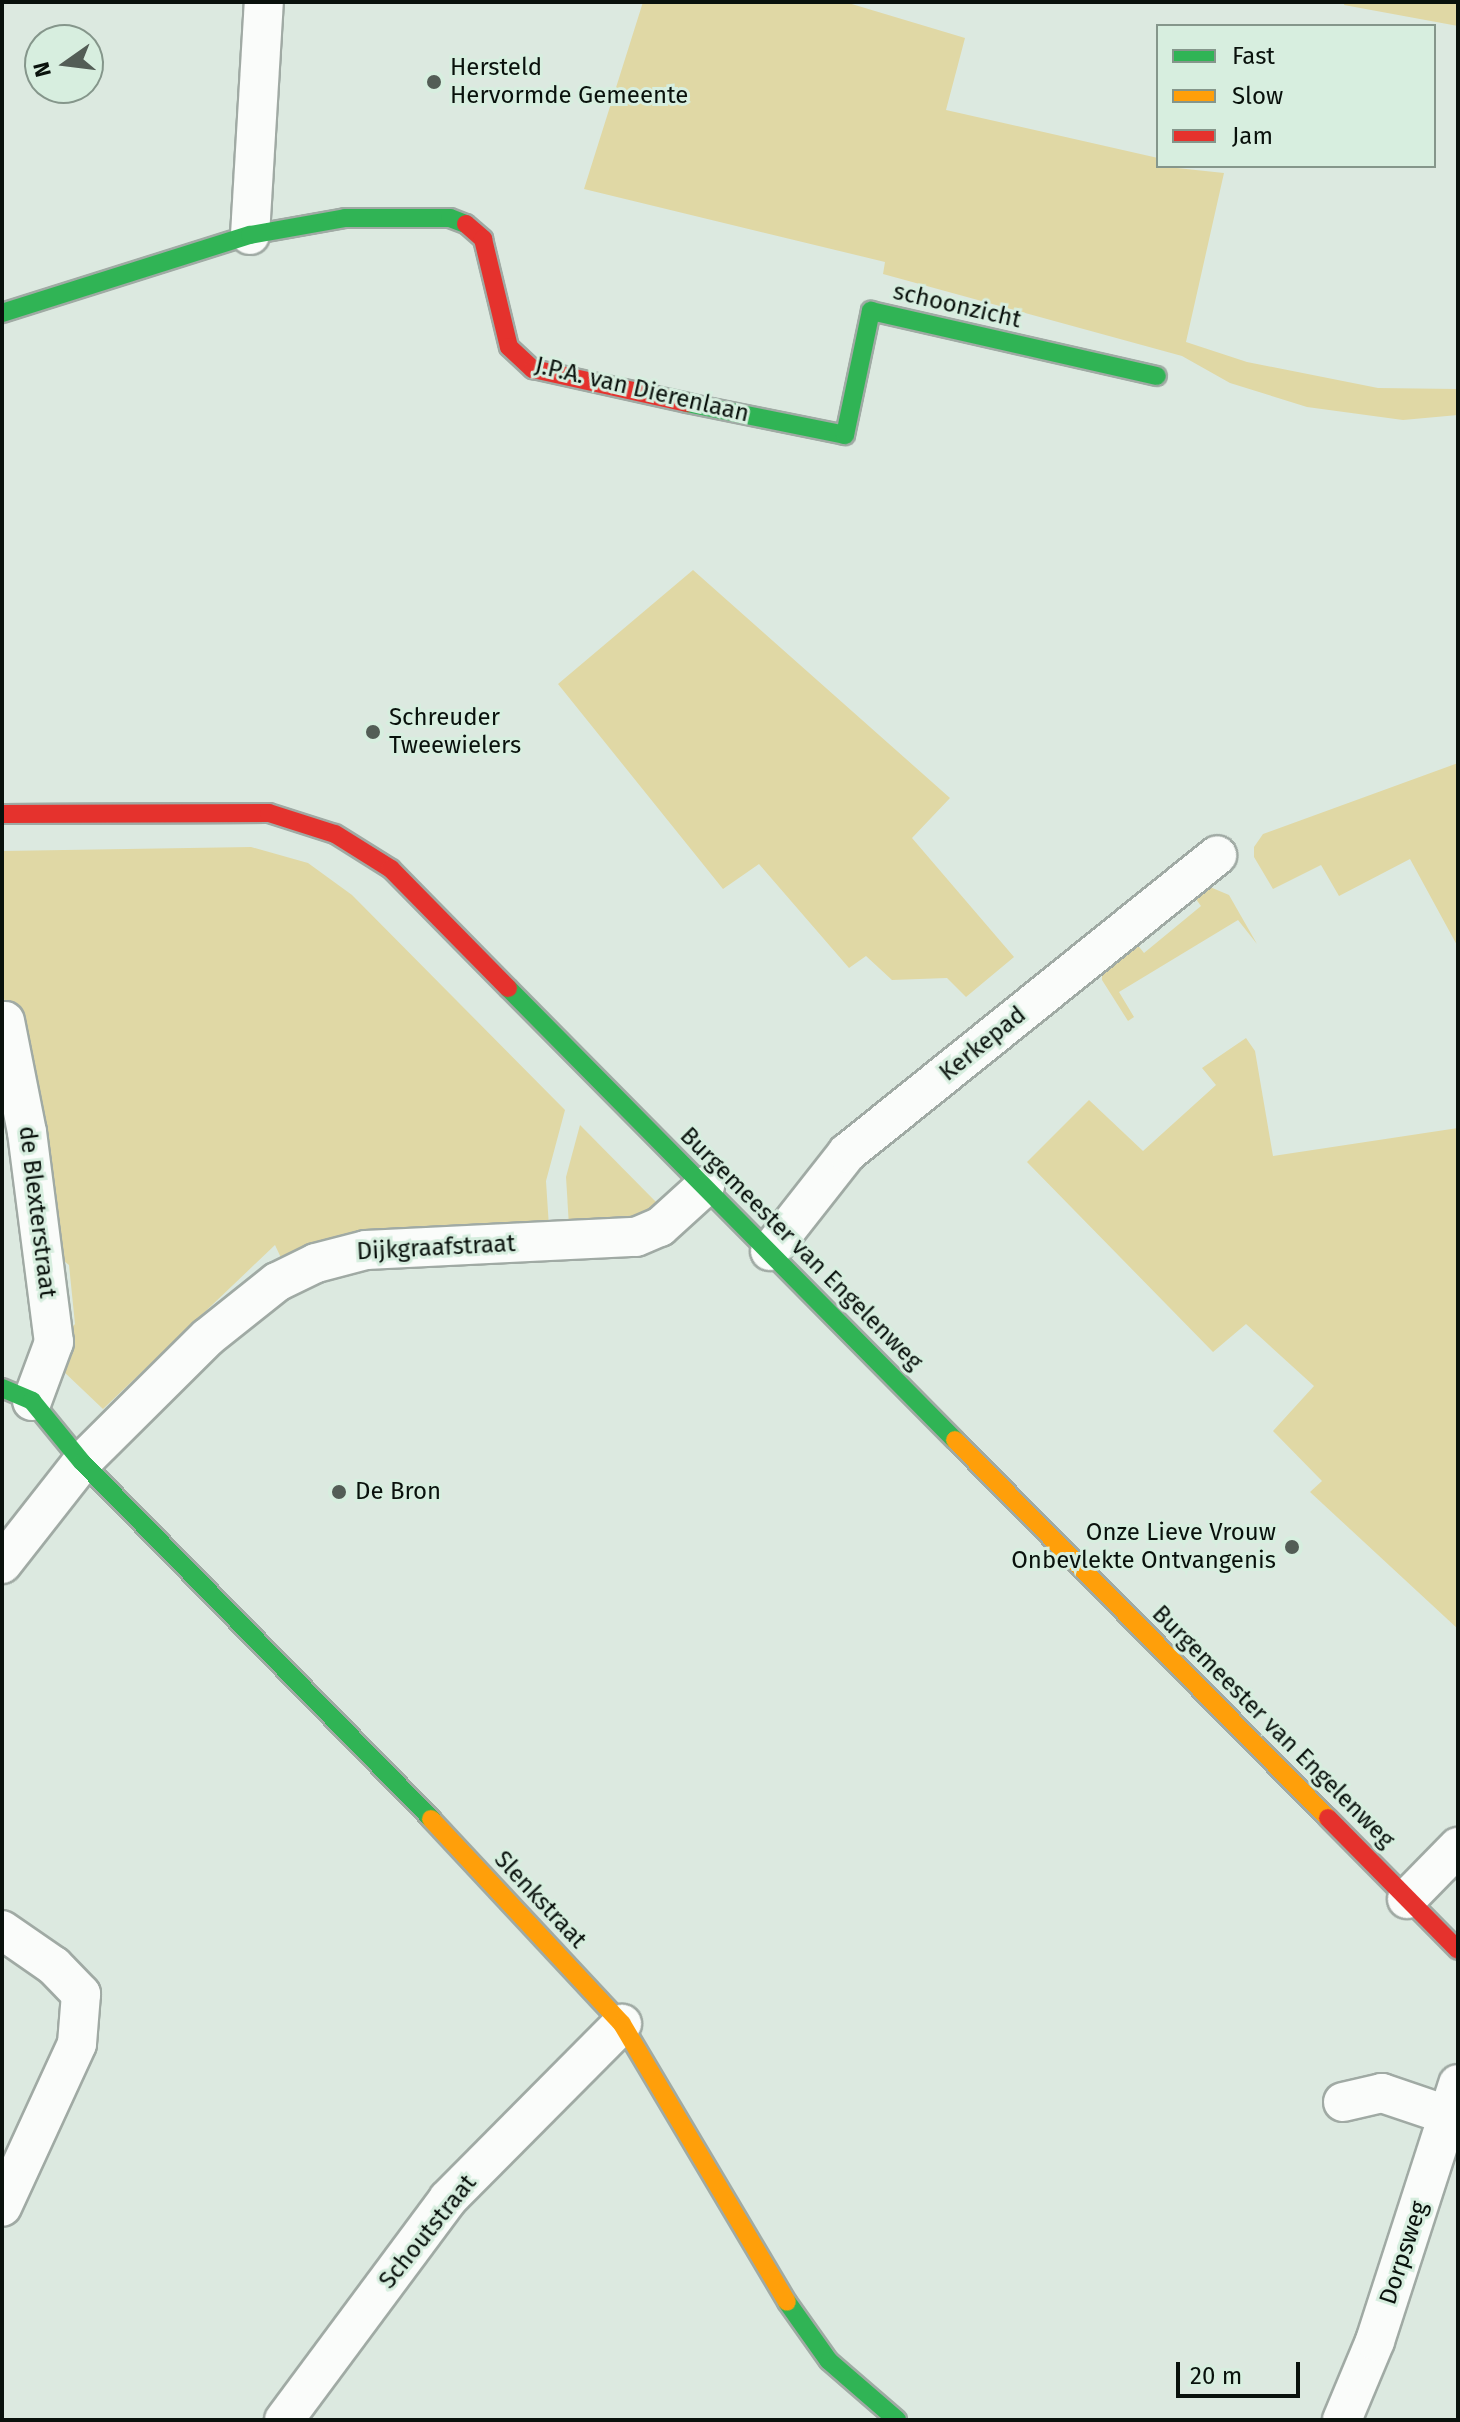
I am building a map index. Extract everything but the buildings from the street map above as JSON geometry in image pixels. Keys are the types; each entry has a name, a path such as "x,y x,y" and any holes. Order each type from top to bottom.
{"street":[{"path":"250,235 264,2"},
{"name":"J.P.A. van Dierenlaan","path":"2,313 250,235 345,218 460,220 483,239 505,338 516,357 533,369 845,435"},
{"name":"schoonzicht","path":"845,435 871,311 1157,376"},
{"name":"Burgemeester van Engelenweg","path":"2,814 269,813 345,839 391,869 1458,1950"},
{"name":"Kerkepad","path":"770,1251 847,1153 1217,855"},
{"name":"de Blexterstraat","path":"5,1021 27,1132 54,1342 17,1394"},
{"name":"Dijkgraafstraat","path":"2,1564 82,1462 245,1304 316,1263 366,1250 636,1237 660,1227 705,1186"},
{"name":"Slenkstraat","path":"17,1394 401,1786 622,2024 796,2317 829,2361 897,2420"},
{"path":"1407,1899 1458,1847"},
{"path":"2,1930 54,1966 81,1994 77,2044 2,2207"},
{"name":"Schoutstraat","path":"284,2420 448,2199 622,2024"},
{"path":"1343,2102 1382,2093 1453,2100"},
{"name":"Dorpsweg","path":"1342,2420 1405,2254 1453,2100"}],"shaded area":[{"path":"643,2 845,2 965,38 946,110 1156,158 1156,168 1224,173 1186,342 1247,362 1378,388 1458,389 1458,415 1403,420 1307,407 1230,383 1182,356 883,274 885,262 584,189"},
{"path":"1345,2 1458,2 1458,26 1344,5"},
{"path":"693,570 950,798 912,838 1014,957 966,997 947,978 892,980 866,956 849,968 759,864 723,889 558,684"},
{"path":"1458,763 1458,947 1410,859 1339,896 1321,865 1273,889 1254,857 1254,847 1263,834"},
{"path":"251,847 308,863 352,895 565,1110 546,1181 549,1227 282,1260 275,1245 103,1409 62,1370 63,1337 75,1324 69,1265 55,1254 2,988 2,851"},
{"path":"1210,887 1229,895 1257,944 1238,920 1119,992 1134,1017 1128,1021 1102,980 1102,971 1136,943 1144,953 1201,906 1193,895"},
{"path":"1246,1038 1255,1051 1273,1156 1458,1128 1458,1629 1310,1492 1322,1481 1273,1431 1314,1386 1246,1324 1213,1352 1027,1162 1089,1100 1143,1151 1216,1085 1202,1068"},
{"path":"580,1125 658,1204 644,1217 569,1226 566,1177"}],"traffic: fast":[{"path":"2,313 250,235 345,218 450,218 466,224"},
{"path":"687,403 845,435 871,311 1157,376"},
{"path":"508,988 955,1440"},
{"path":"2,1388 32,1401 82,1462 431,1819"},
{"path":"787,2302 829,2361 897,2420"}],"traffic: slow":[{"path":"955,1440 1328,1818"},
{"path":"431,1819 622,2024 787,2302"}],"traffic: jam":[{"path":"466,224 483,239 509,347 533,369 687,403"},
{"path":"2,814 269,813 335,834 391,869 508,988"},
{"path":"1328,1818 1458,1950"}],"place":[{"name":"Hersteld Hervormde Gemeente","path":"434,82"},
{"name":"Schreuder Tweewielers","path":"373,732"},
{"name":"De Bron","path":"339,1492"},
{"name":"Onze Lieve Vrouw Onbevlekte Ontvangenis","path":"1292,1547"}]}
